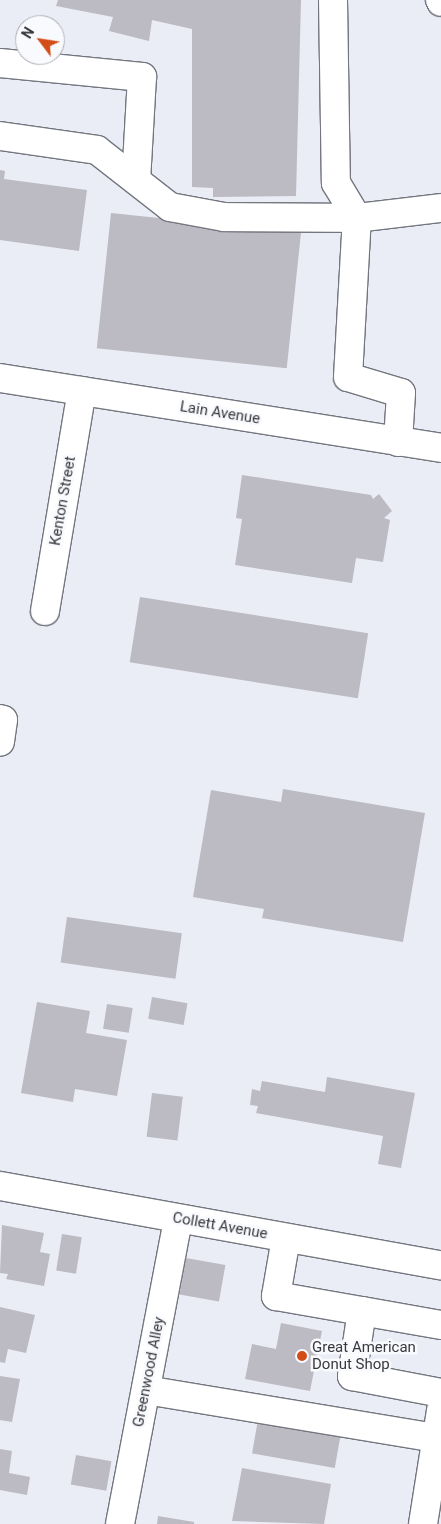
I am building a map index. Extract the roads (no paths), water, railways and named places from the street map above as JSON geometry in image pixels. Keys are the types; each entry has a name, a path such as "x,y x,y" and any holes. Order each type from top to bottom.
{"street":[{"path":"333,0 336,183 356,218 348,377 401,393 398,442"},
{"path":"0,63 142,77 136,180"},
{"path":"0,136 97,150 170,207 224,217 356,218 441,208"},
{"name":"Lain Avenue","path":"0,378 441,448"},
{"name":"Kenton Street","path":"45,611 82,391"},
{"path":"0,719 3,720 0,742"},
{"name":"Collett Avenue","path":"0,1186 441,1264"},
{"name":"Greenwood Alley","path":"120,1524 178,1219"},
{"path":"286,1238 276,1296 441,1325"},
{"path":"362,1311 352,1376 441,1393"},
{"path":"146,1390 438,1438"},
{"path":"423,1524 441,1410"}],"place":[{"name":"Great American Donut Shop","path":"302,1356"}]}
